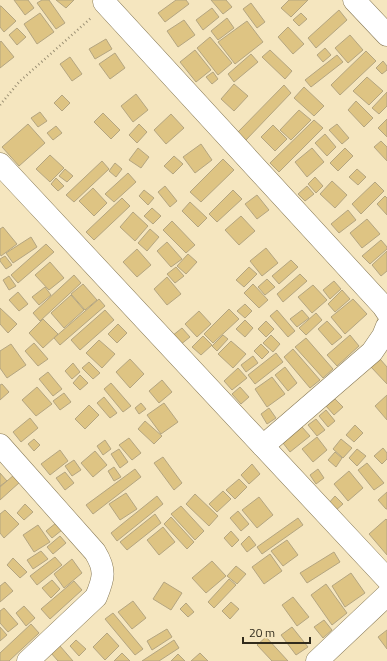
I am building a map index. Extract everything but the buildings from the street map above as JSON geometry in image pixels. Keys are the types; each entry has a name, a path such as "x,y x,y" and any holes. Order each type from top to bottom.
{"street":[{"path":"354,0 387,35"},
{"path":"104,2 387,312"},
{"path":"0,164 287,470 387,579"},
{"path":"263,446 372,352 383,336 387,326"},
{"path":"0,444 95,552 101,562 103,572 101,585 96,597 28,661"},
{"path":"317,661 387,595"}],"path":[{"path":"0,105 19,82 88,21 104,2"}]}
